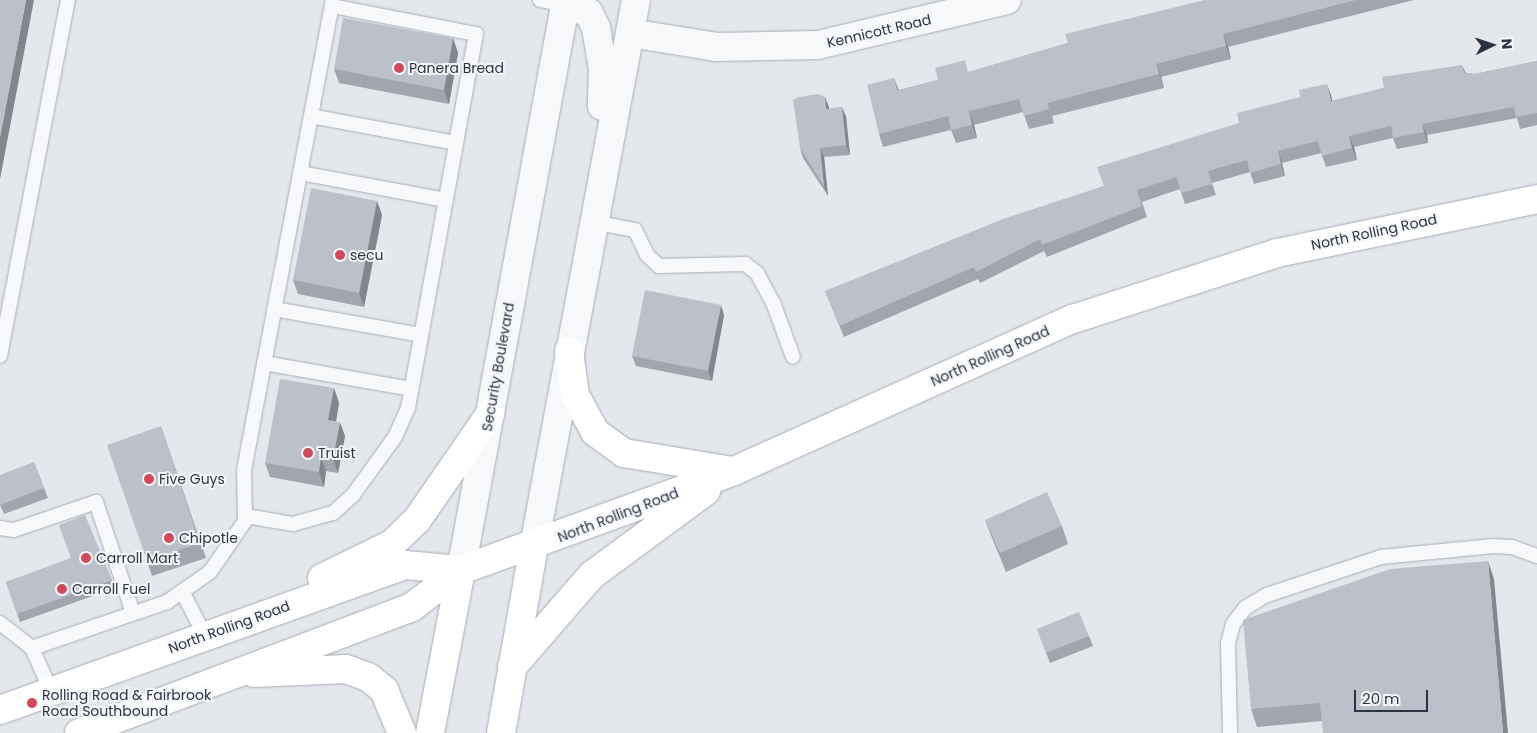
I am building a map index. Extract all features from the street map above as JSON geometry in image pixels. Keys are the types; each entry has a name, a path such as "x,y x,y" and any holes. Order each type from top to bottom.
{"main road":[{"name":"North Rolling Road","path":"79,733 228,674 412,607 461,570 534,546 734,471 1073,319 1159,288 1324,242 1537,199"},
{"path":"569,351 575,395 595,432 624,453 734,471"},
{"path":"205,636 392,544 438,495 490,414"},
{"path":"512,667 592,575 734,471"},
{"path":"501,733 534,546"},
{"name":"North Rolling Road","path":"0,710 405,565 461,570"},
{"name":"Security Boulevard","path":"430,733 461,570"},
{"path":"228,674 346,669 384,690 402,733"}],"street":[{"path":"534,546 636,0"},
{"name":"Kennicott Road","path":"630,33 716,47 818,45 1007,0"},
{"path":"557,2 589,13 601,48 599,190"},
{"name":"Security Boulevard","path":"461,570 490,414 557,2"}],"lane":[{"path":"0,356 68,0"},
{"path":"32,648 133,613 183,593 228,550 246,516 244,470 332,3 476,34 411,389 396,437 353,495 333,513 293,524 246,516"},
{"path":"311,116 456,143"},
{"path":"300,173 446,200"},
{"path":"594,222 635,230 647,255 659,266 745,264 758,274 774,305 793,357"},
{"path":"274,309 421,335"},
{"path":"264,363 411,389"},
{"path":"0,528 14,530 96,502 133,613"},
{"path":"1230,733 1228,643 1233,624 1245,608 1267,595 1381,557 1492,546 1512,547 1537,556"},
{"path":"183,593 205,636"},
{"path":"0,623 32,648 51,691"}],"building":[{"path":"0,0 26,0 0,137"},
{"path":"1205,0 1356,0 1223,34 1226,46 1156,64 1159,74 1047,103 1049,109 1024,116 1019,99 969,111 972,125 951,130 948,116 879,134 867,85 894,78 897,91 938,80 935,68 965,60 968,72 1068,43 1065,34"},
{"name":"Panera Bread","path":"343,18 453,38 444,90 334,69"},
{"path":"1537,61 1537,113 1516,117 1514,107 1422,124 1424,132 1393,138 1391,126 1349,136 1352,148 1322,156 1318,141 1278,151 1281,164 1250,173 1247,160 1208,171 1212,184 1181,193 1177,177 1137,190 1142,206 1042,245 1040,239 976,272 974,267 839,326 825,291 1003,219 1104,186 1097,167 1239,123 1237,113 1300,97 1299,90 1327,84 1331,101 1384,88 1382,77 1462,65 1464,73 1475,74"},
{"path":"818,94 825,97 826,109 842,107 846,145 820,148 824,186 800,148 793,100 799,97"},
{"name":"secu","path":"311,188 377,201 359,293 293,280"},
{"path":"645,290 721,305 708,371 632,356"},
{"name":"Truist","path":"280,379 334,388 328,420 340,422 333,459 321,457 319,472 265,463"},
{"path":"161,426 200,543 147,561 107,445"},
{"path":"34,462 44,488 0,505 0,475"},
{"path":"1047,492 1062,526 1000,553 985,520"},
{"path":"85,515 112,580 17,614 6,582 71,558 59,525"},
{"path":"1488,561 1503,733 1323,733 1320,703 1251,709 1243,620 1390,569"},
{"path":"1079,612 1089,636 1046,653 1037,629"}],"place":[{"name":"Panera Bread","path":"399,68"},
{"name":"secu","path":"340,255"},
{"name":"Truist","path":"308,453"},
{"name":"Five Guys","path":"149,479"},
{"name":"Chipotle","path":"169,538"},
{"name":"Carroll Mart","path":"86,558"},
{"name":"Carroll Fuel","path":"62,589"},
{"name":"Rolling Road & Fairbrook Road Southbound","path":"32,703"}]}
